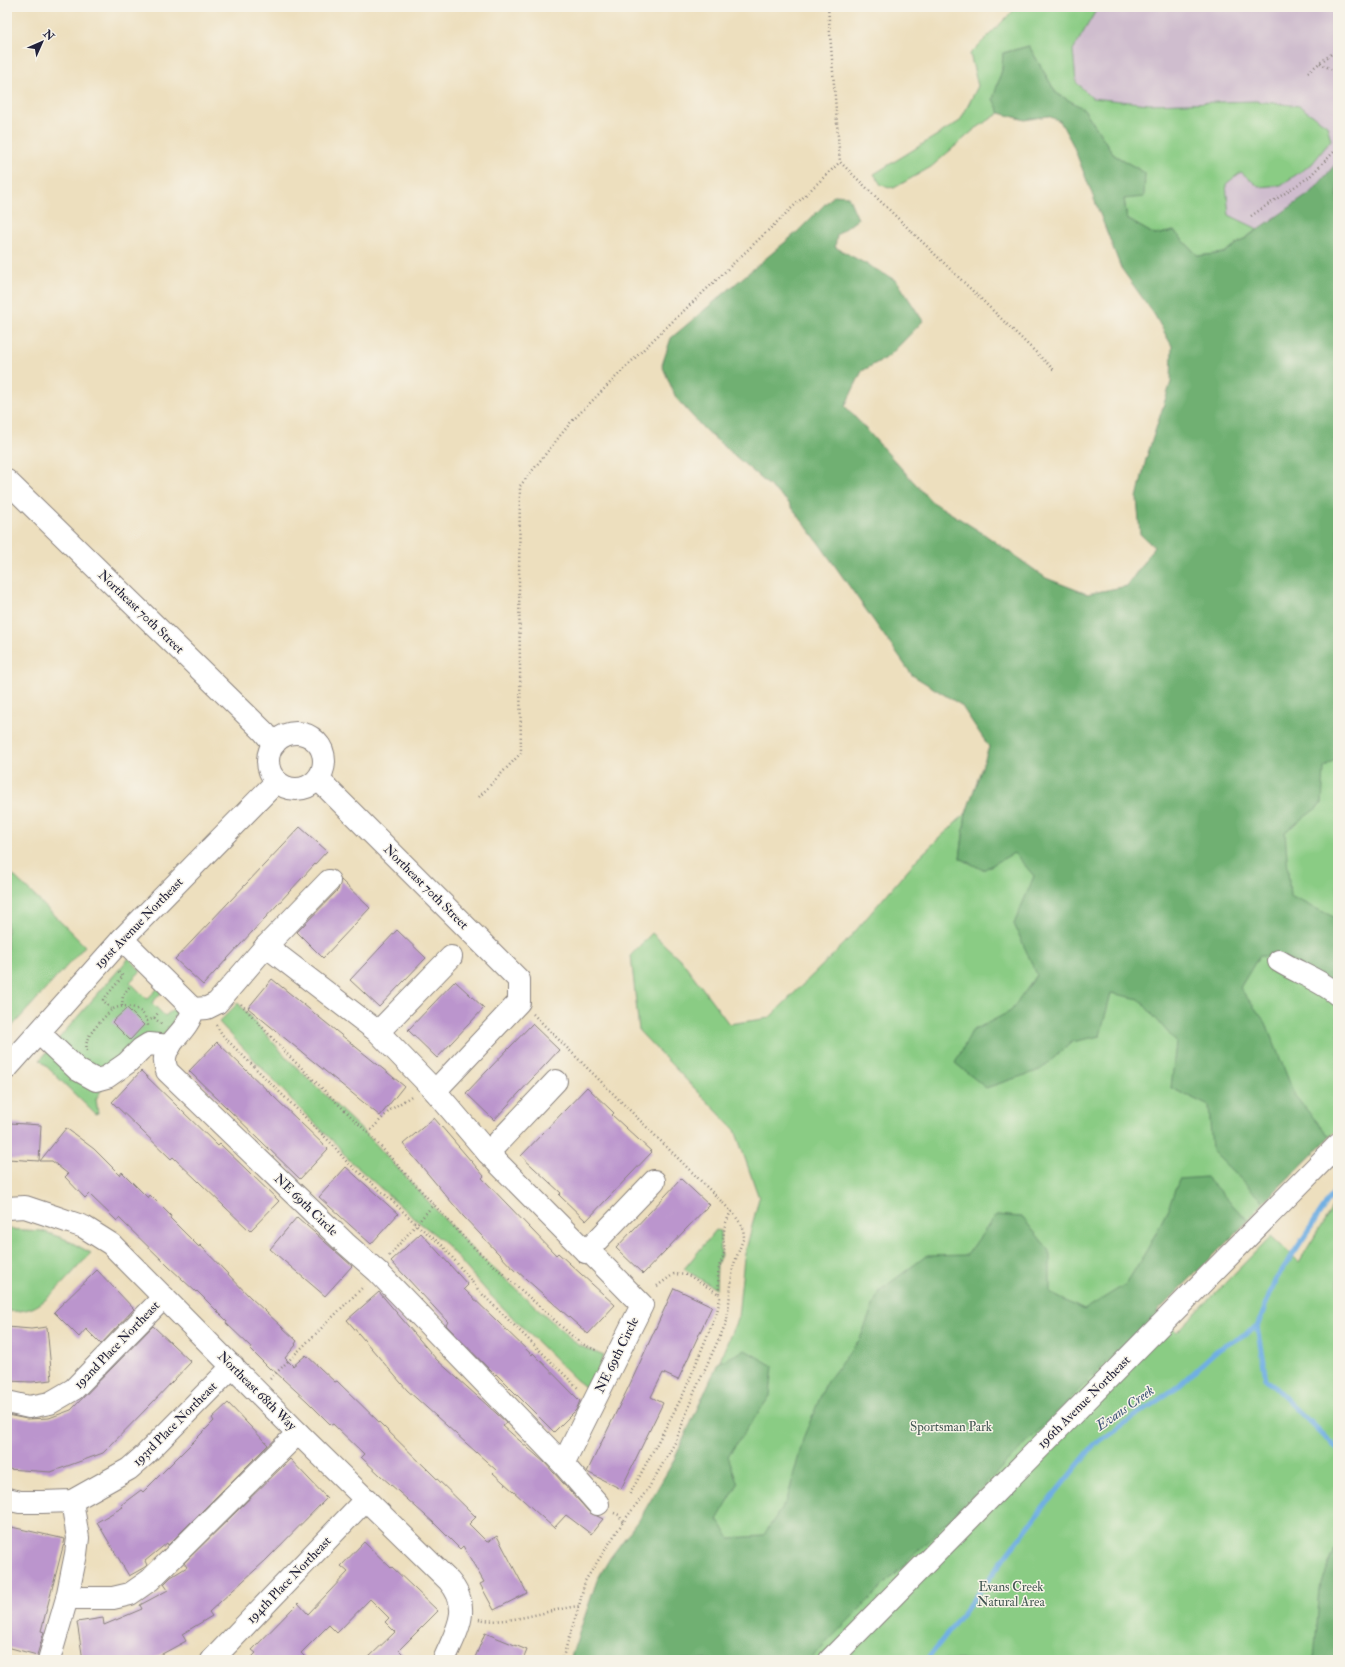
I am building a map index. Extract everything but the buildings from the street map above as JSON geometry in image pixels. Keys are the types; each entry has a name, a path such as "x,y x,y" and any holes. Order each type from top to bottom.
{"street":[{"name":"Northeast 70th Street","path":"7,481 264,732 274,744"},
{"path":"294,733 310,737 316,742 323,756 322,772 318,779 306,788 298,789 283,786 276,782 272,776 268,763 270,750 274,744 280,738 294,733"},
{"name":"Northeast 70th Street","path":"318,779 519,980 524,1006"},
{"name":"191st Avenue Northeast","path":"7,1068 122,938 276,782"},
{"path":"122,938 193,1009 207,1008 216,1003 229,990 266,946 329,881"},
{"name":"NE 69th Circle","path":"266,946 378,1032 430,1085 488,1153 586,1252 591,1253 642,1305 563,1464"},
{"path":"378,1032 451,957"},
{"path":"1279,961 1296,972 1327,986 1338,995"},
{"path":"430,1085 524,1006"},
{"name":"NE 69th Circle","path":"193,1009 187,1026 170,1046 165,1058 167,1071 345,1243 378,1272 563,1464 598,1504"},
{"path":"39,1033 78,1070 96,1080 108,1077 127,1063 141,1048 149,1044 170,1046"},
{"path":"488,1153 556,1081"},
{"name":"196th Avenue Northeast","path":"830,1660 1338,1145"},
{"path":"586,1252 654,1181"},
{"name":"Northeast 68th Way","path":"16,1208 84,1227 111,1244 298,1433 449,1581 457,1590 469,1614"},
{"name":"192nd Place Northeast","path":"7,1402 29,1407 50,1403 74,1390 164,1297"},
{"name":"193rd Place Northeast","path":"72,1501 129,1469 145,1455 233,1366"},
{"path":"67,1598 113,1598 130,1594 150,1580 298,1433"},
{"path":"7,1499 20,1502 72,1501 78,1538 67,1598 49,1660"},
{"name":"194th Place Northeast","path":"212,1660 366,1500"},
{"path":"444,1660 460,1623 469,1614"}],"path":[{"path":"828,7 840,162 1054,370"},
{"path":"1308,72 1338,49"},
{"path":"1320,63 1338,73"},
{"path":"1251,216 1309,178 1338,148"},
{"path":"479,797 521,753 519,583 520,486 576,416 650,343 840,162"},
{"path":"112,1010 103,1000 123,976 115,969"},
{"path":"122,1006 123,995 130,986"},
{"path":"229,990 288,1055 368,1133 470,1244 580,1343 616,1359"},
{"path":"102,1078 100,1070 92,1064 88,1057 86,1046 88,1037 112,1010 122,1006 133,1007 142,1012 148,1021 148,1034 146,1042 141,1048"},
{"path":"524,1006 731,1211 744,1228 744,1237 733,1267 726,1321 694,1393 676,1440 648,1489 623,1522 585,1581 580,1606 562,1660"},
{"path":"148,1021 154,1018 158,1013"},
{"path":"215,1024 224,1037 332,1144 346,1161 388,1197 417,1225 443,1246 481,1293 593,1403"},
{"path":"368,1133 390,1110 430,1085"},
{"path":"269,1379 378,1272 391,1254 434,1204"},
{"path":"630,1494 684,1393 717,1312 720,1298 718,1275 719,1267 725,1251 723,1238 725,1225 731,1211"},
{"path":"657,1286 674,1274 688,1275 719,1294"},
{"path":"469,1614 487,1621 515,1618 564,1607 580,1606"}],"shaded area":[{"path":"1098,7 1338,7 1338,161 1312,192 1258,229 1229,215 1225,185 1241,172 1259,187 1281,185 1149,104 1092,98 1076,82 1073,50"}],"green space":[{"path":"1017,7 1098,7 1073,50 1076,82 1092,98 1149,104 1256,101 1299,106 1327,125 1331,140 1312,164 1281,185 1259,187 1241,172 1226,184 1229,215 1258,229 1224,253 1198,256 1174,231 1155,235 1127,219 1124,199 1145,173 1114,155 1084,109 1056,93 1029,46 1003,53 1002,70 994,99 1000,113 975,129 931,167 894,188 881,185 874,174 960,121 978,86 970,54"},
{"path":"1029,46 1056,93 1084,109 1114,155 1145,173 1144,197 1124,199 1127,219 1155,235 1174,231 1198,256 1224,253 1312,192 1338,161 1338,758 1324,768 1322,804 1285,832 1290,896 1338,919 1338,988 1285,957 1259,956 1240,988 1266,1023 1295,1096 1330,1137 1264,1202 1212,1151 1209,1106 1171,1088 1176,1042 1139,999 1111,993 1100,1036 1072,1042 1040,1070 986,1088 955,1063 972,1031 1011,1011 1037,975 1014,924 1034,876 1014,853 983,870 960,858 966,813 989,747 961,705 912,675 818,542 787,501 704,429 676,398 662,365 671,338 796,233 834,195 848,196 858,219 837,235 835,247 897,281 923,321 889,356 862,371 845,406 931,501 984,534 1046,578 1087,594 1127,586 1154,547 1140,534 1137,498 1146,459 1171,382 1172,346 1154,314 1121,268 1073,145 1060,121 1048,116 1025,120 1000,113 993,99 1002,70 1003,53"},
{"name":"Sportsman Park","path":"1338,360 1338,1129 1330,1137 1326,1132 1259,1197 1264,1202 1248,1221 1242,1214 1149,1304 1177,1332 1271,1236 1299,1262 1338,1198 1338,1660 577,1660 668,1486 726,1359 719,1362 738,1317 744,1258 759,1198 735,1130 639,1031 631,955 652,933 683,962 729,1024 769,1018 846,942 916,860 966,813 960,858 972,864"},
{"path":"7,869 85,946 7,1032"},
{"path":"129,958 141,971 130,982 147,999 158,988 162,992 152,1003 165,1016 177,1006 180,1013 175,1015 172,1025 145,1056 103,1087 96,1099 98,1113 95,1114 40,1060"},
{"path":"238,1003 287,1058 372,1140 471,1248 578,1345 604,1356 589,1390 575,1379 490,1295 443,1241 416,1220 346,1157 337,1145 305,1114 219,1022"},
{"path":"1206,1177 1248,1221 809,1660 570,1660 597,1580 610,1558 642,1515 673,1462 718,1363 745,1350 773,1366 770,1396 728,1456 738,1484 717,1520 730,1538 763,1536 787,1500 804,1436 826,1383 860,1339 879,1291 926,1256 967,1255 996,1215 1022,1217 1050,1251 1050,1293 1084,1310 1126,1284 1148,1248 1168,1209 1179,1179"},
{"path":"7,1229 42,1231 65,1239 91,1253 63,1284 39,1304 23,1311 7,1311"},
{"path":"716,1230 720,1231 721,1255 717,1264 716,1289 684,1269"},
{"path":"1338,1544 1338,1660 1314,1660 1320,1587"}],"waterway":[{"name":"Evans Creek","path":"927,1660 1035,1518 1094,1445 1177,1387 1216,1351 1257,1327 1275,1281 1338,1186"},
{"path":"1257,1327 1266,1379 1338,1450"}],"park label":[{"name":"Evans Creek Natural Area","path":"1011,1594"}]}
